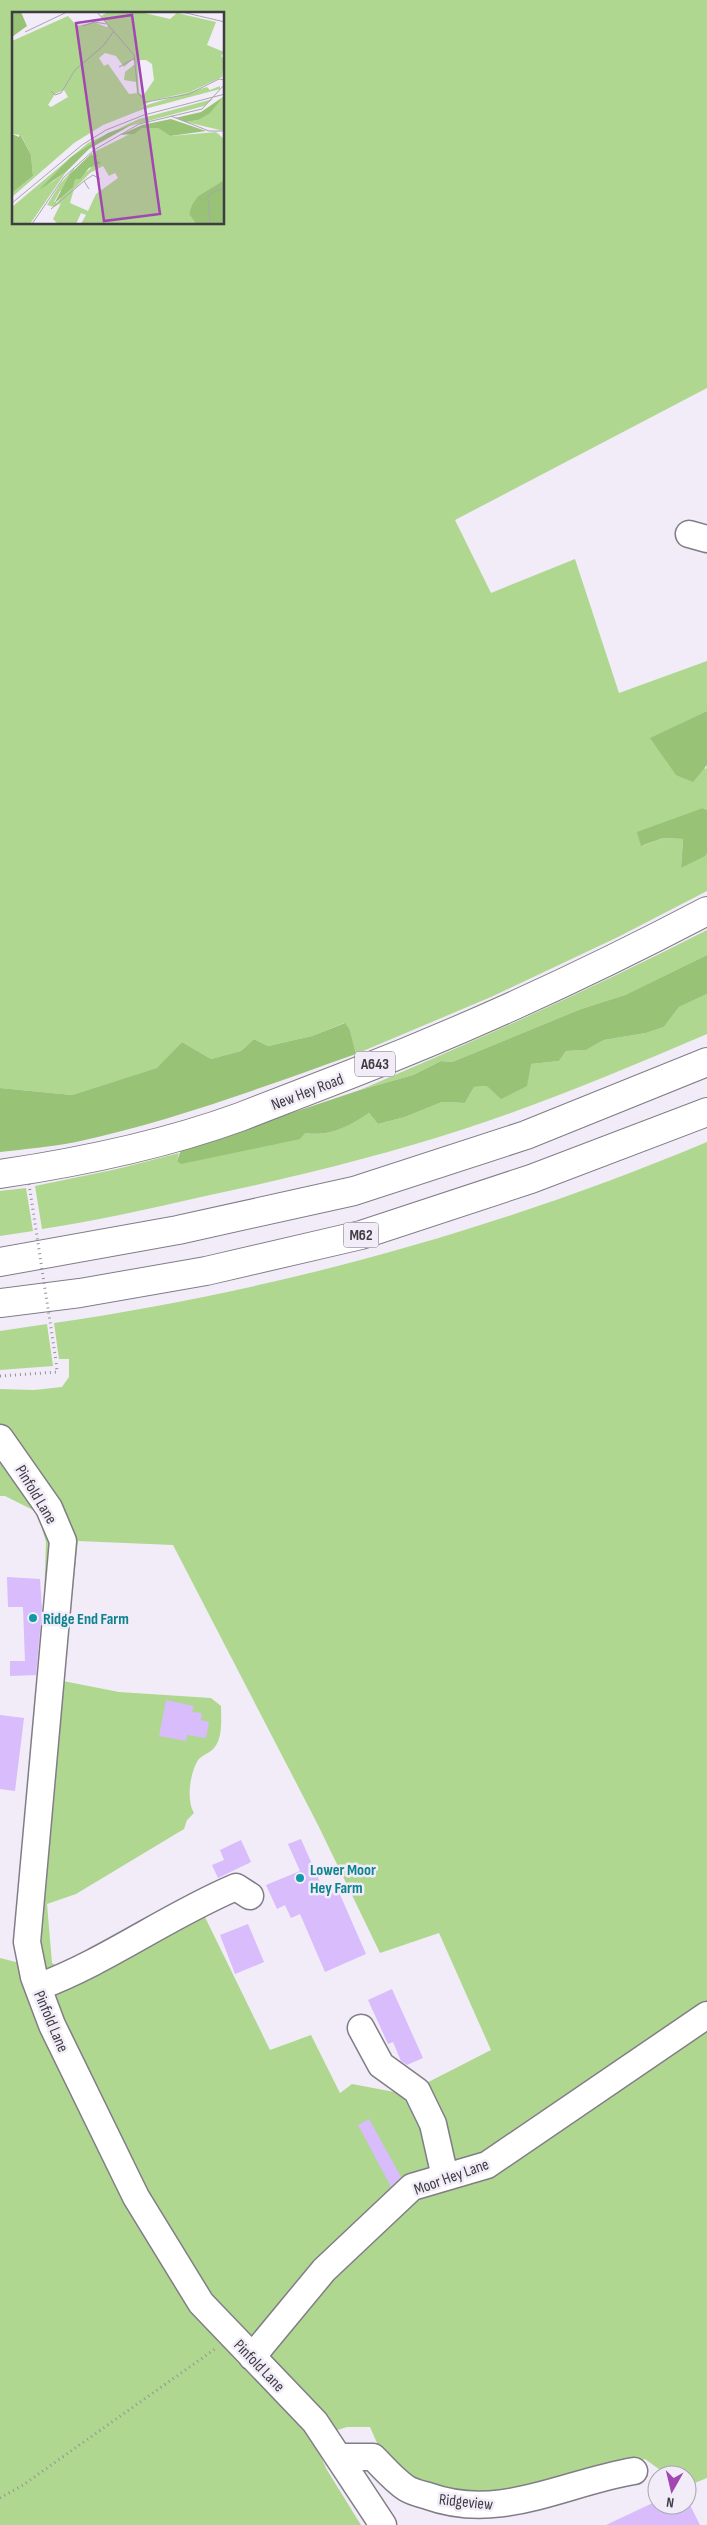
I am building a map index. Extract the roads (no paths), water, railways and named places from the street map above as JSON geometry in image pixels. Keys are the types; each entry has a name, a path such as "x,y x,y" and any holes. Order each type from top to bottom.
{"main road":[{"name":"New Hey Road","path":"0,1174 99,1156 169,1139 239,1117 468,1026 633,950 707,911"},
{"path":"0,1262 178,1230 354,1192 526,1135 707,1062"},
{"name":"M62","path":"0,1302 80,1292 206,1271 360,1236 531,1179 707,1112"}],"street":[{"name":"Pinfold Lane","path":"0,1438 49,1508 62,1542 27,1942 38,1987 52,2025 136,2197 201,2302 315,2422 383,2525"},
{"path":"38,1987 66,1976 121,1949 193,1907 222,1893 236,1887 250,1896"},
{"name":"Moor Hey Lane","path":"243,2348 412,2187 487,2165 707,2015"},
{"path":"361,2028 381,2065 417,2091 433,2124 445,2177"},
{"name":"Ridgeview","path":"338,2457 373,2457 407,2488 443,2502 479,2506 505,2505 600,2477 634,2471"}],"place":[{"name":"Ridge End Farm","path":"33,1618"},
{"name":"Lower Moor Hey Farm","path":"300,1878"}]}
